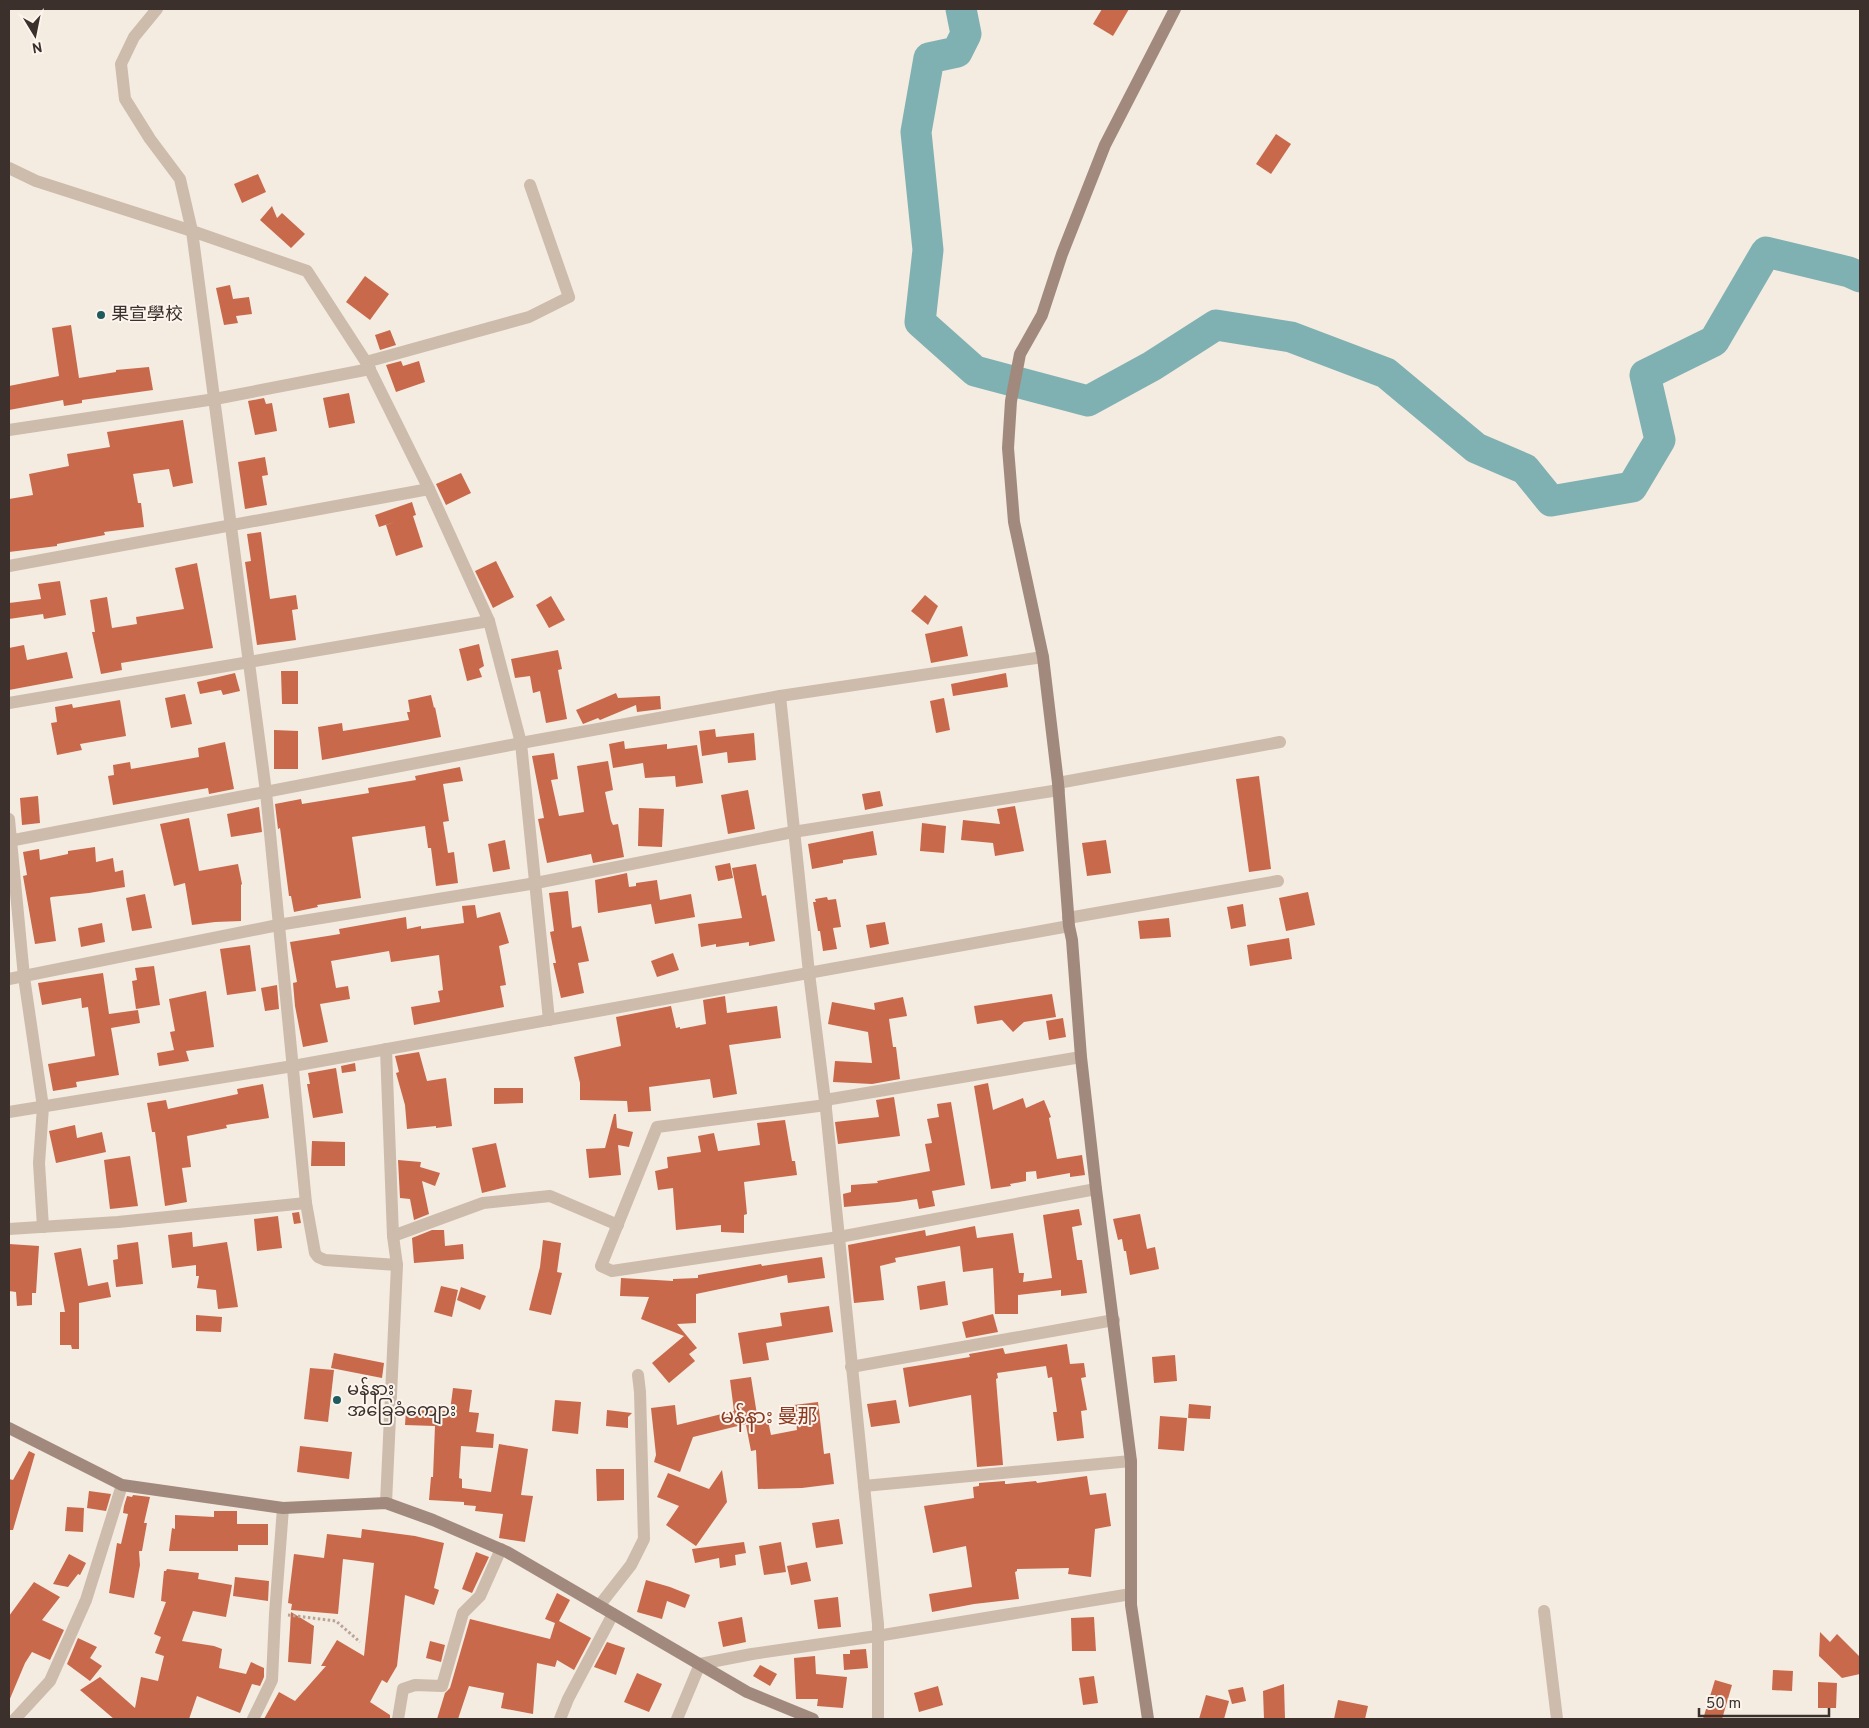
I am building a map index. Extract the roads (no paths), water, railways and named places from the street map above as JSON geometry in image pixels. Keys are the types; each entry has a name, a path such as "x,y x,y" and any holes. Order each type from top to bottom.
{"street":[{"path":"157,9 134,38 121,64 125,100 150,139 180,178 192,231 266,792 306,1203 315,1253 318,1257 325,1260 397,1265"},
{"path":"1148,1719 1131,1604 1131,1461 1081,1057 1072,940 1068,922 1058,786 1043,657 1014,522 1008,448 1011,401 1020,354 1042,314 1062,254 1105,145 1175,9"},
{"path":"9,168 36,181 192,231 307,271 368,365 430,489 489,621 521,743 549,1020"},
{"path":"9,430 215,399 368,365 529,317 569,297 530,185"},
{"path":"9,566 430,489"},
{"path":"9,703 489,621"},
{"path":"10,841 521,743 780,696 1043,657"},
{"path":"780,696 793,832 825,1102 878,1624 878,1719"},
{"path":"9,979 278,925 536,883 793,832 1058,786 1280,742"},
{"path":"9,819 24,977 42,1107 39,1163 43,1227"},
{"path":"9,1112 293,1066 809,973 1278,881"},
{"path":"386,1049 393,1236 397,1265 386,1503"},
{"path":"1081,1057 825,1102 657,1127 601,1266 612,1271 839,1237 1096,1189"},
{"path":"393,1236 483,1203 550,1196 618,1225"},
{"path":"9,1229 118,1222 306,1203"},
{"path":"851,1367 1114,1320"},
{"path":"599,1606 632,1565 644,1539 638,1375"},
{"path":"9,1428 122,1485 283,1508 386,1503 433,1520 501,1549 747,1692 813,1719"},
{"path":"864,1486 1131,1461"},
{"path":"15,1719 50,1681 86,1600 122,1485"},
{"path":"253,1719 272,1680 283,1508"},
{"path":"398,1719 403,1689 416,1685 442,1686 463,1613 480,1596 501,1549"},
{"path":"700,1664 752,1654 877,1636 1131,1594"},
{"path":"1544,1611 1557,1719"},
{"path":"560,1719 568,1699 613,1614"},
{"path":"677,1719 700,1664"}],"waterway":[{"path":"961,9 966,34 957,52 929,58 916,132 928,250 920,322 975,371 1088,401 1152,366 1216,325 1291,337 1386,373 1476,448 1525,469 1551,501 1632,487 1660,440 1645,375 1714,341 1766,252 1849,272 1860,277"}],"place":[{"name":"果宣學校","path":"101,315"},
{"name":"မန်နား အခြေခံကျေား","path":"337,1400"}],"district":[{"name":"မန်နား 曼那","path":"769,1418"}]}
